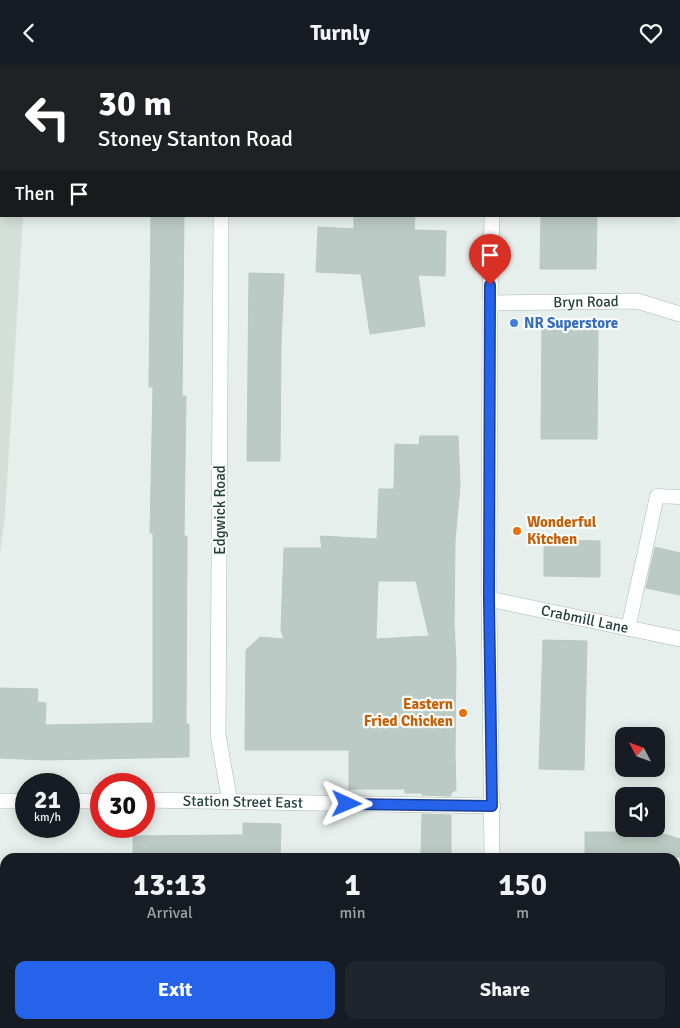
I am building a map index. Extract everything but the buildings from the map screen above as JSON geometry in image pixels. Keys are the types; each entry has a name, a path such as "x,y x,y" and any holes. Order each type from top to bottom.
{"street":[{"name":"Edgwick Road","path":"221,217 218,735 230,802"},
{"path":"492,217 489,599 492,853"},
{"name":"Bryn Road","path":"490,303 638,301 680,314"},
{"name":"Crabmill Lane","path":"489,599 680,639"},
{"name":"Station Street East","path":"155,800 492,806"},
{"path":"0,801 15,801"}],"lane":[{"path":"628,629 656,496 680,497"}],"shaded area":[{"path":"0,217 23,217 5,516 0,553"}],"place":[{"name":"NR Superstore","path":"514,323"},
{"name":"Wonderful Kitchen","path":"517,531"},
{"name":"Eastern Fried Chicken","path":"463,713"}],"route":[{"path":"347,804 492,806 489,599 490,285"}]}
